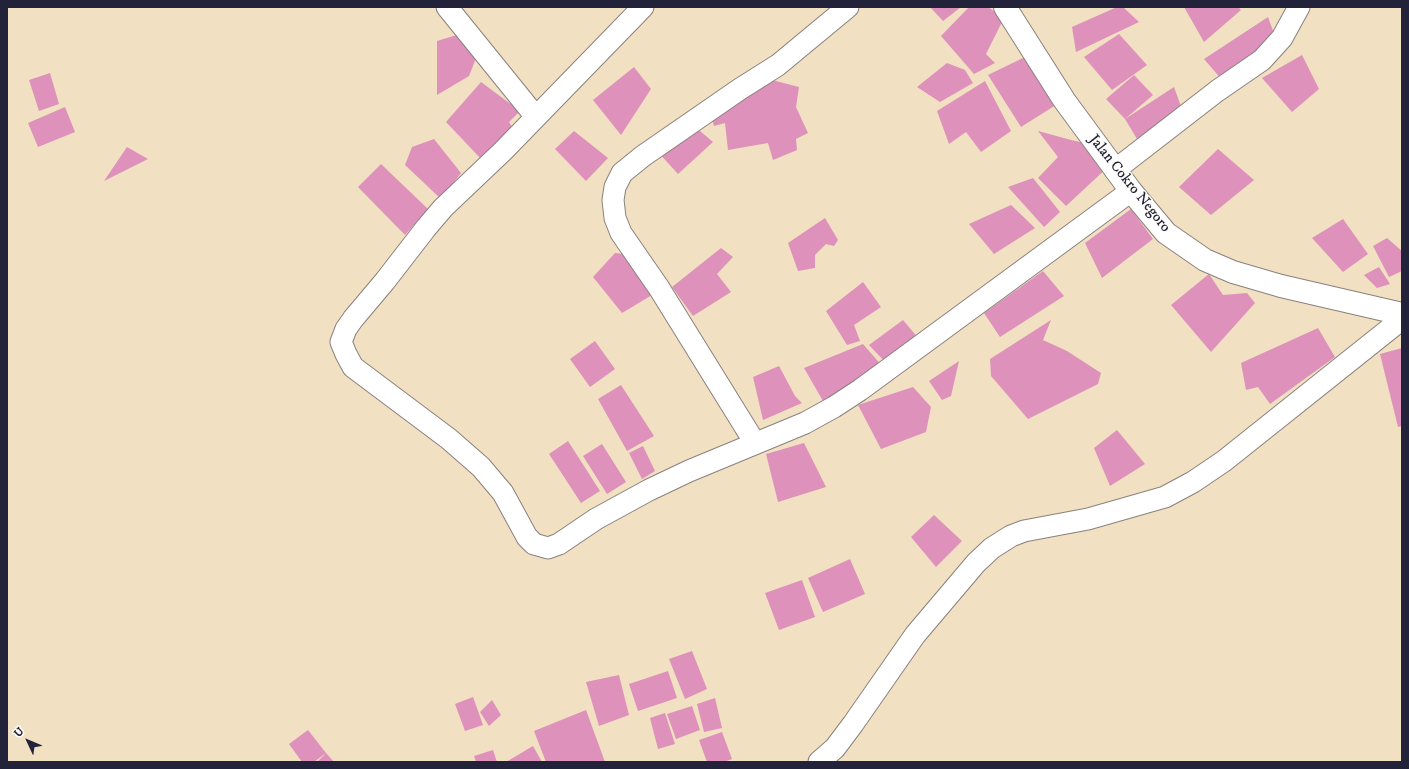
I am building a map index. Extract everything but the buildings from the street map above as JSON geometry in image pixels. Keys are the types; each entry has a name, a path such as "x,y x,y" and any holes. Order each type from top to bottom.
{"street":[{"path":"447,7 536,117"},
{"path":"643,7 503,151 443,208 385,281 353,318 346,329 341,342 353,367 449,439 481,467 503,493 527,537 534,544 548,548 559,544 596,519 650,490 689,471 805,422 847,398 1131,191"},
{"path":"755,443 659,288 621,233 615,218 613,200 615,187 622,173 643,156 740,89 778,65 848,7"},
{"name":"Jalan Cokro Negoro","path":"1005,7 1064,100 1131,191 1166,233 1205,260 1233,272 1281,286 1402,314"},
{"path":"1115,170 1217,91 1262,60 1282,38 1299,7"},
{"path":"819,762 835,748 915,635 976,563 992,548 1011,536 1024,532 1088,519 1165,497 1193,482 1224,461 1402,319"}]}
